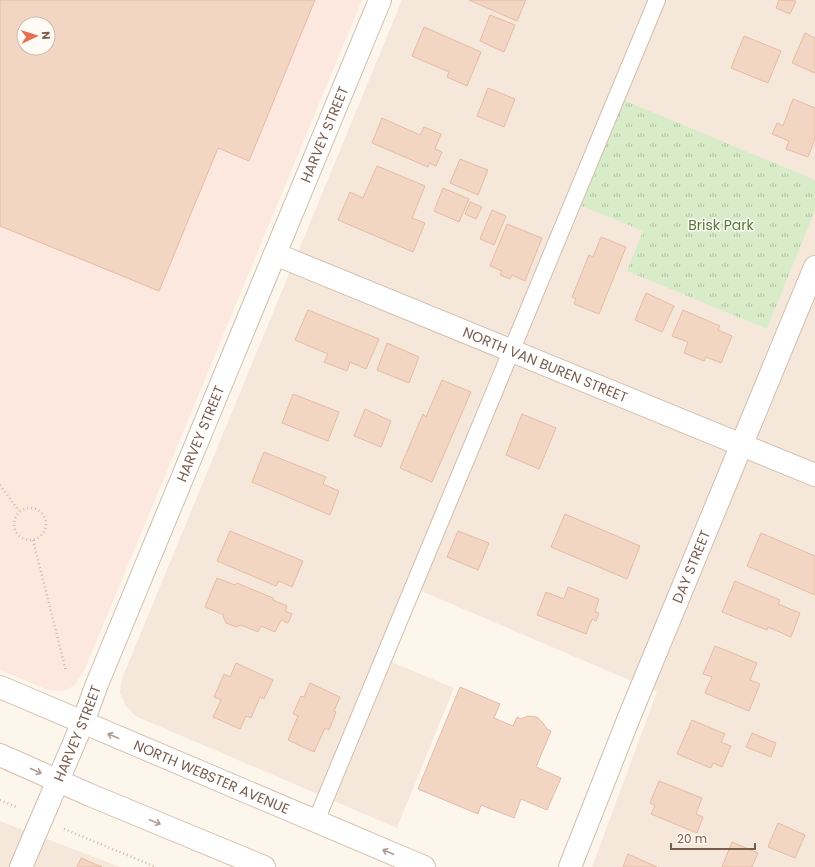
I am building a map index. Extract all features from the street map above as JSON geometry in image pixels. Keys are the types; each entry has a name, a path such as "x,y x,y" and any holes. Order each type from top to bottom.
{"street":[{"name":"HARVEY STREET","path":"21,867 83,722 97,684 380,0"},
{"name":"NORTH VAN BUREN STREET","path":"275,254 815,475"},
{"name":"DAY STREET","path":"570,867 630,715 815,267"},
{"name":"NORTH WEBSTER AVENUE","path":"0,687 424,867"},
{"path":"0,755 57,781 264,867"}],"lane":[{"path":"316,821 657,0"}],"path":[{"path":"0,486 19,511"},
{"path":"30,507 40,511 44,515 46,525 45,530 38,538 33,540 18,536 15,531 14,520 19,511 30,507"},
{"path":"33,540 66,671"},
{"path":"0,800 73,833 156,867"}],"shaded area":[{"path":"0,0 362,0 85,669 75,685 68,689 63,691 48,690 0,670"},
{"path":"402,0 815,0 815,867 592,867 657,692 407,585 377,656 454,688 397,828 135,716 126,706 120,693 121,681"},
{"path":"0,821 120,867 0,867"}],"green space":[{"name":"Brisk Park","path":"621,99 815,180 815,210 767,329 627,271 643,231 577,204"}],"building":[{"path":"0,0 315,0 249,161 218,148 159,291 0,226"},
{"path":"469,0 526,0 517,21"},
{"path":"779,0 796,1 790,14 776,8"},
{"path":"490,15 515,25 504,52 480,41"},
{"path":"424,27 481,52 467,86 447,77 449,72 412,56"},
{"path":"805,33 815,38 815,73 792,63"},
{"path":"744,36 781,51 768,83 731,68"},
{"path":"488,88 515,99 504,127 477,116"},
{"path":"793,99 815,108 815,139 808,157 786,149 789,141 772,134 777,123 783,126"},
{"path":"382,118 420,135 424,127 441,134 435,149 442,152 436,166 429,163 428,167 372,143"},
{"path":"460,159 488,170 478,195 450,183"},
{"path":"377,166 425,186 412,218 425,223 413,252 338,220 350,192 363,198"},
{"path":"443,188 469,199 459,222 434,211"},
{"path":"470,202 482,207 476,219 465,214"},
{"path":"492,210 506,216 494,245 480,239"},
{"path":"507,224 542,238 525,281 512,275 510,279 500,275 502,271 490,266"},
{"path":"601,237 626,247 599,314 574,304 576,299 572,297 589,255 593,257"},
{"path":"646,293 674,306 662,332 635,320"},
{"path":"308,310 379,339 366,369 350,362 347,371 324,362 328,354 295,340"},
{"path":"683,310 720,326 718,330 732,336 721,363 706,357 704,361 684,353 688,342 672,336"},
{"path":"387,343 419,357 409,383 377,370"},
{"path":"442,380 471,392 432,482 400,468 423,414 426,417"},
{"path":"293,394 339,412 328,441 282,423"},
{"path":"365,409 391,421 381,447 354,436"},
{"path":"522,414 556,428 539,469 506,455"},
{"path":"264,452 326,477 323,484 339,491 330,515 252,482"},
{"path":"565,514 640,546 627,579 551,547"},
{"path":"230,531 303,561 292,587 279,581 276,586 217,561"},
{"path":"458,531 489,543 478,570 447,557"},
{"path":"761,533 815,556 815,595 747,566"},
{"path":"217,578 235,585 237,583 273,598 273,600 287,606 285,611 292,614 288,623 281,620 275,632 261,626 258,632 241,625 236,627 226,623 223,616 224,615 205,607"},
{"path":"735,581 780,600 778,604 800,613 791,637 768,627 767,630 722,612"},
{"path":"568,587 599,599 595,612 599,613 596,621 592,619 586,634 537,615 546,592 564,599"},
{"path":"715,646 757,663 750,680 760,684 749,711 705,693 712,677 703,674"},
{"path":"236,663 273,680 264,699 260,697 251,718 246,716 240,729 213,717 221,700 214,697 224,674 230,677"},
{"path":"310,683 340,697 334,711 336,712 329,730 325,728 314,752 288,740 298,716 293,714 301,696 304,697"},
{"path":"460,687 500,704 494,718 513,726 517,717 521,719 528,716 537,717 547,729 551,731 536,767 561,778 547,810 521,799 514,818 481,805 478,814 418,789"},
{"path":"692,720 725,734 721,742 731,746 722,767 713,763 711,768 677,754"},
{"path":"752,733 776,743 771,757 746,747"},
{"path":"659,781 702,798 696,814 703,817 697,833 651,814 655,806 650,803"},
{"path":"778,823 805,835 795,858 768,847"},
{"path":"732,842 758,853 752,867 722,867"},
{"path":"628,854 657,867 623,867"},
{"path":"81,858 102,867 77,867"}]}
